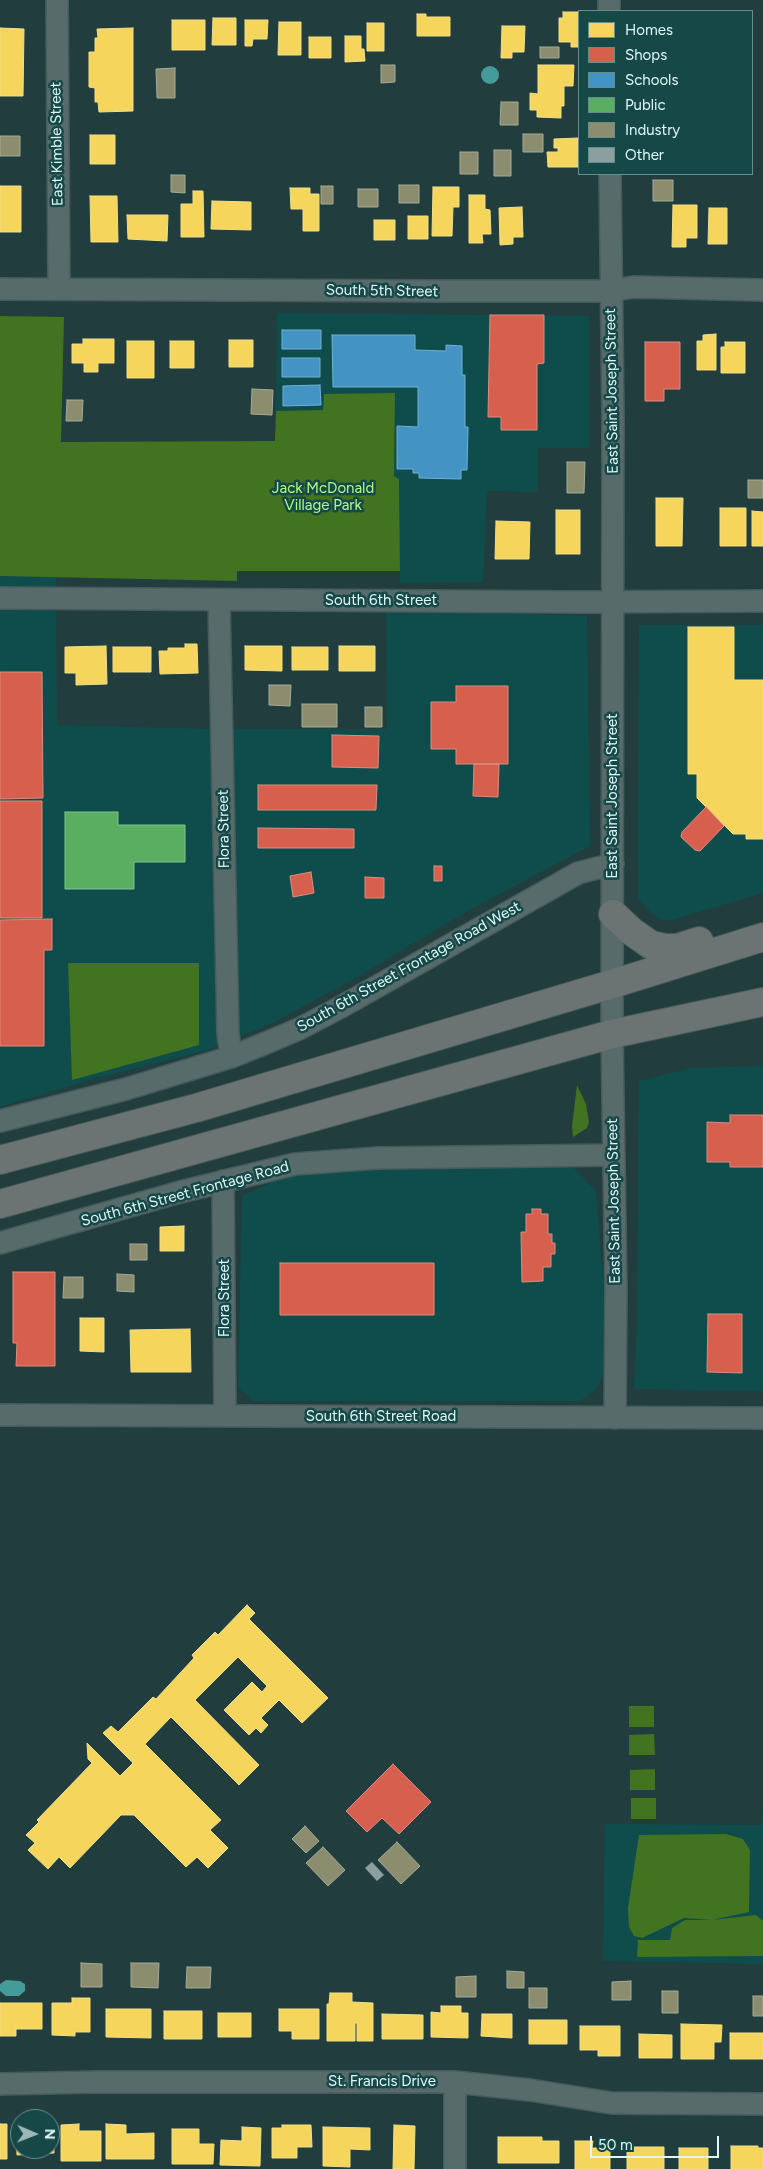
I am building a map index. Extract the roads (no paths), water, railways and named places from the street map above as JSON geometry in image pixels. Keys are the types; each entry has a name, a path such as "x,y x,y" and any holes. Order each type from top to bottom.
{"main road":[{"path":"613,914 645,941 665,948 677,948 763,922"},
{"path":"0,1160 196,1108 763,937"},
{"path":"0,1204 612,1034 763,1002"},
{"path":"730,1010 763,1008"}],"street":[{"name":"East Kimble Street","path":"57,0 59,289"},
{"name":"East Saint Joseph Street","path":"610,175 613,602 612,1034 616,1291 615,1418"},
{"name":"South 5th Street","path":"0,288 611,291 633,288 763,290"},
{"name":"South 6th Street","path":"0,598 219,601 763,601"},
{"name":"Flora Street","path":"219,601 228,1024 231,1057"},
{"name":"South 6th Street Frontage Road West","path":"0,1121 126,1089 231,1057 299,1029 578,872 613,864"},
{"name":"South 6th Street Frontage Road","path":"0,1243 224,1180 295,1164 332,1160 613,1155"},
{"name":"Flora Street","path":"224,1180 225,1416"},
{"name":"South 6th Street Road","path":"0,1415 763,1418"},
{"name":"St. Francis Drive","path":"0,2084 94,2082 455,2082 530,2090 611,2103 763,2104"},
{"path":"454,2169 455,2082"}],"park label":[{"name":"Jack McDonald Village Park","path":"323,498"}]}
